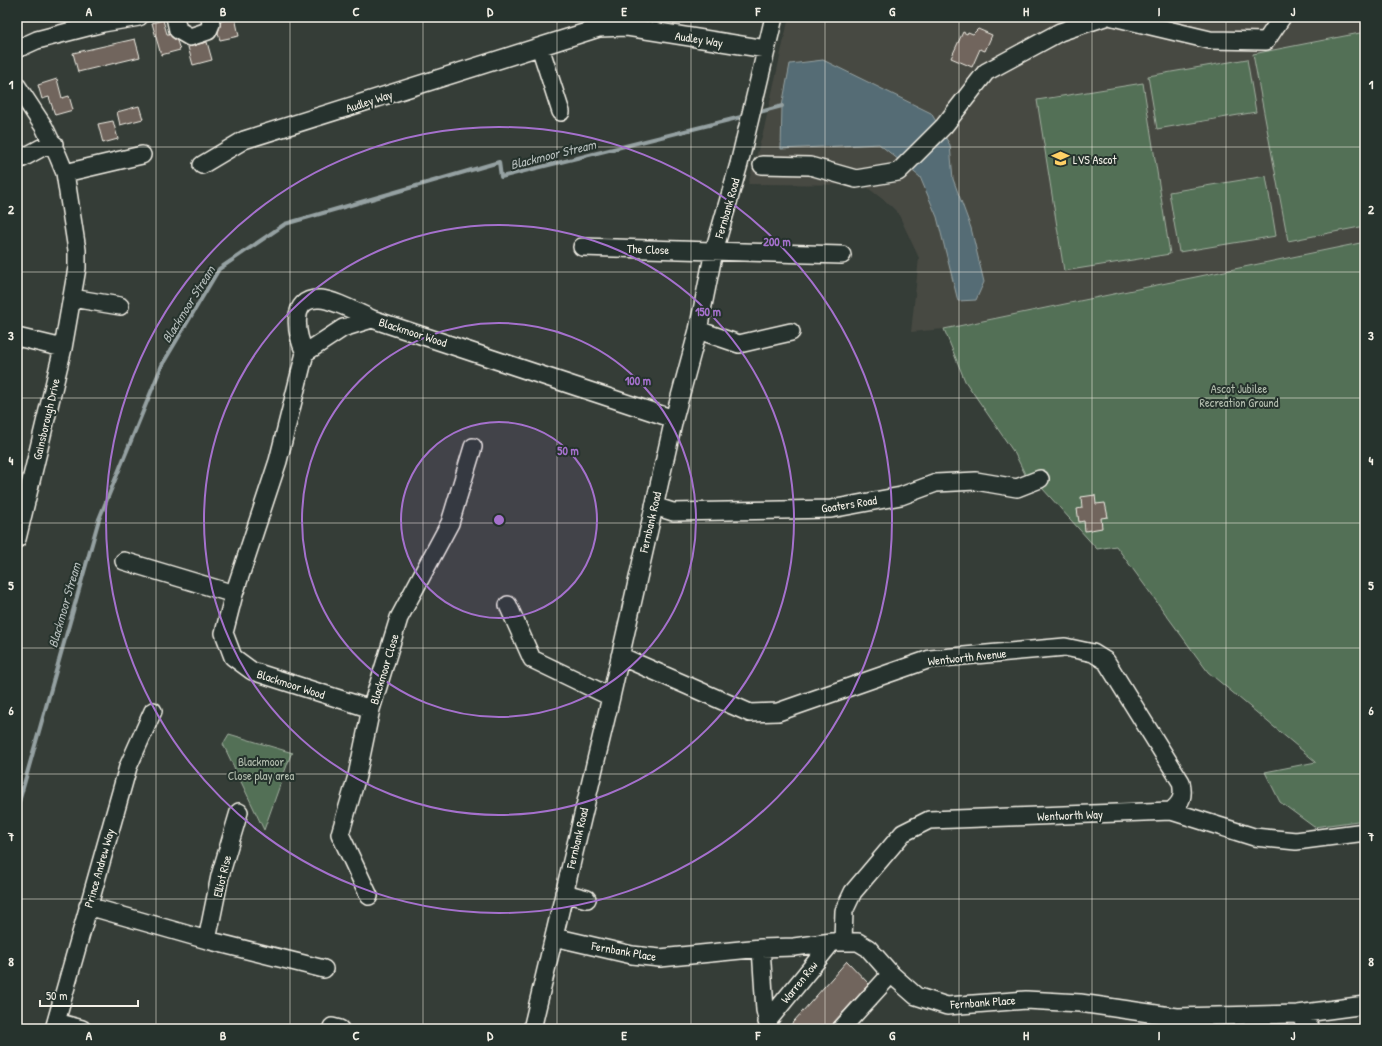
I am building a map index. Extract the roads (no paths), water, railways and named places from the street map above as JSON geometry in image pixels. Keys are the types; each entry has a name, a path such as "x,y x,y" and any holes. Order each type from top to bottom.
{"street":[{"path":"175,17 178,30 190,37 208,32 212,24 210,17"},
{"name":"Fernbank Road","path":"532,1029 611,698 674,419 698,330 714,250 739,164 774,17"},
{"path":"762,165 810,166 856,179 898,172 944,126 986,72 1058,25 1105,17"},
{"path":"1113,17 1210,40 1266,41 1282,17"},
{"path":"17,49 37,40 132,18"},
{"name":"Audley Way","path":"202,165 244,140 599,28 617,26 766,50"},
{"path":"540,47 561,112"},
{"name":"Gainsborough Drive","path":"17,86 32,106 54,144 65,173 77,250 77,268 63,348 20,513 17,539"},
{"path":"17,161 41,148 54,144"},
{"path":"65,173 142,155"},
{"name":"The Close","path":"582,247 842,255"},
{"path":"72,298 120,306"},
{"path":"305,353 298,339 296,325 301,307 309,301 318,299 327,301 372,319"},
{"name":"Blackmoor Wood","path":"371,709 252,672 233,657 224,633 234,594 278,461 305,353 343,328 372,319 674,419"},
{"path":"698,330 739,344 791,332"},
{"path":"17,337 63,348"},
{"name":"Blackmoor Close","path":"368,896 340,834 357,776 371,709 400,618 450,523 473,447"},
{"name":"Goaters Road","path":"654,506 672,512 831,509 901,496 936,483 976,481 1017,488 1040,479"},
{"path":"124,561 234,594"},
{"path":"508,605 532,659 611,698"},
{"name":"Wentworth Avenue","path":"620,656 750,712 778,712 930,659 1065,647 1093,653 1106,661 1181,782 1184,792 1180,804 1171,811"},
{"name":"Prince Andrew Way","path":"55,1026 128,767 153,711"},
{"name":"Wentworth Way","path":"837,941 844,911 853,892 903,833 929,820 1171,811 1254,838 1296,841 1365,832"},
{"name":"Elliot Rise","path":"208,940 220,876 240,812"},
{"path":"564,894 587,899"},
{"path":"88,906 208,940 324,969"},
{"name":"Fernbank Place","path":"554,937 632,956 660,958 761,948 794,947 837,941 858,942 868,948 891,974 916,996 947,1006 1026,1000 1080,1003 1177,1017 1298,1014 1365,1005"},
{"name":"Warren Row","path":"769,1025 837,941"},
{"path":"761,948 769,1025"},
{"path":"841,1029 891,974"},
{"path":"1298,1014 1311,1029"},
{"path":"55,1026 82,1029"}],"water":[{"path":"823,60 931,113 950,145 953,179 971,228 984,282 976,300 958,301 937,217 920,177 879,144 781,149 782,106 790,64"}],"waterway":[{"name":"Blackmoor Stream","path":"756,113 782,106"},
{"name":"Blackmoor Stream","path":"17,809 99,519 162,365 219,269 285,224 499,162 501,177 745,116"}],"place":[{"name":"LVS Ascot","path":"1060,159"}],"park label":[{"name":"Ascot Jubilee Recreation Ground","path":"1239,395"},
{"name":"Blackmoor Close play area","path":"261,768"}]}
